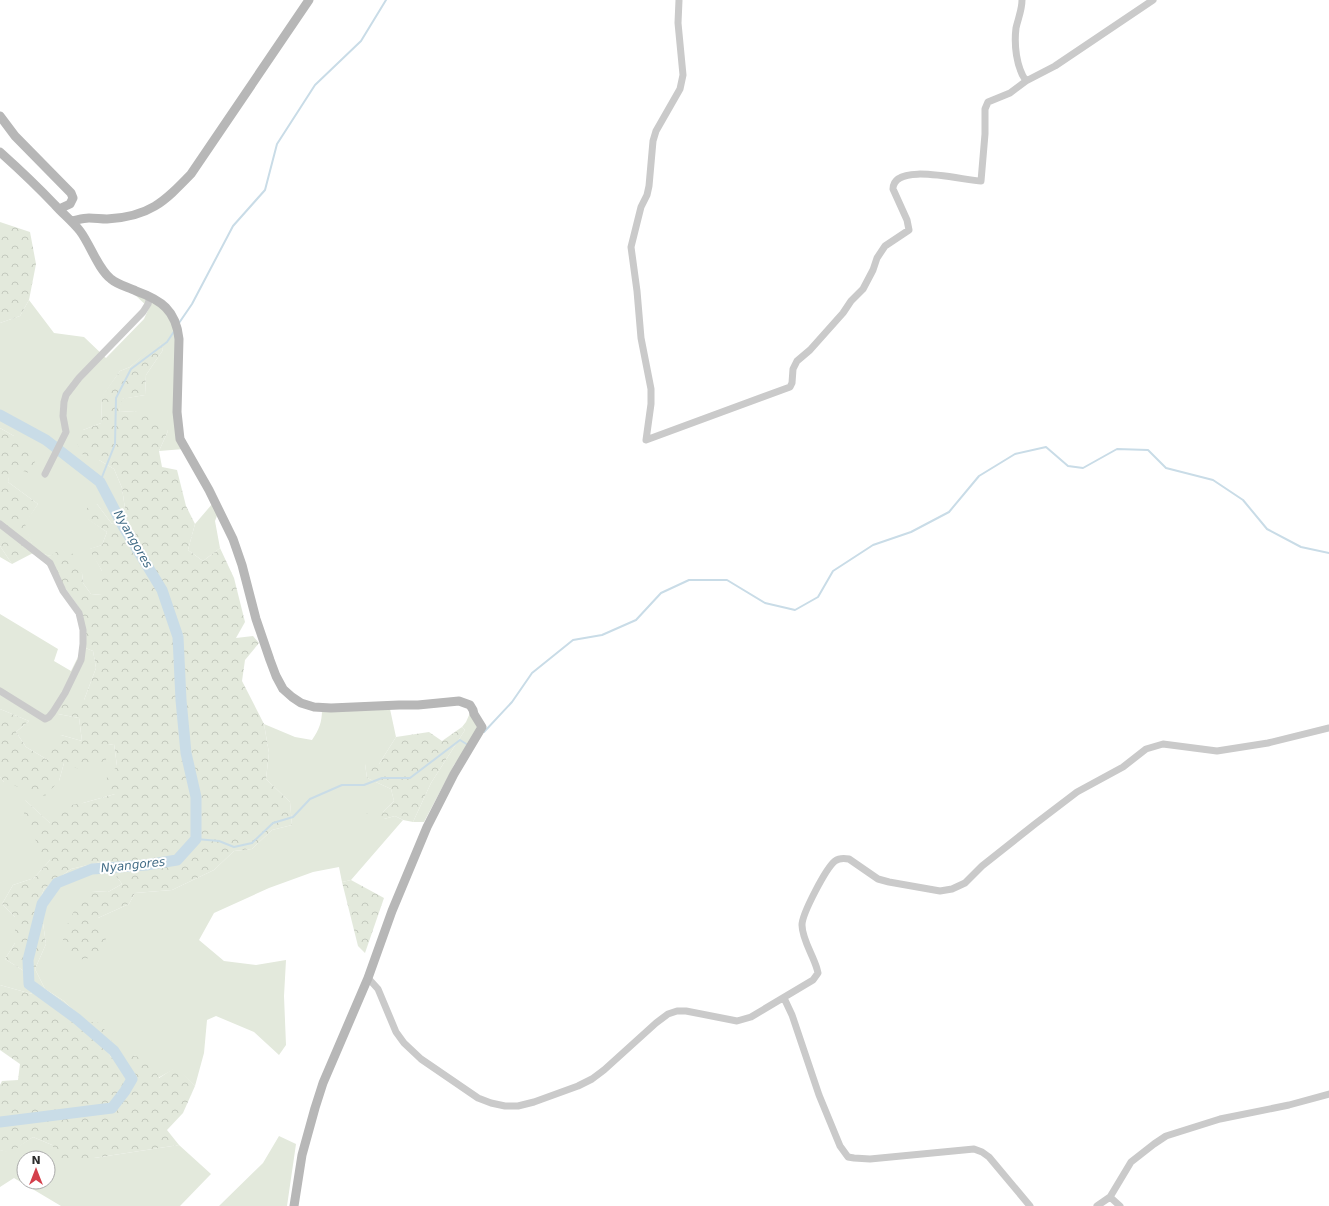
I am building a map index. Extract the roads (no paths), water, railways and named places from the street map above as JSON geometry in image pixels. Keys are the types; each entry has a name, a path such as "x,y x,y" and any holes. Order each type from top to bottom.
{"street":[{"path":"71,221 89,218 106,219 134,215 151,210 172,194 191,174 308,0"},
{"path":"679,0 678,23 683,75 682,83 652,141 649,186 647,195 641,207 631,246 641,338 651,388 651,404 646,440 790,387 792,383 793,369 797,361 810,350 868,283 877,258 885,246 909,230 907,220 893,189 893,185 896,180 901,177 928,174 981,181 986,109 988,102 1010,93 1026,81 1055,66 1153,0"},
{"path":"1022,0 1016,28 1015,42 1022,75 1026,81"},
{"path":"0,116 15,136 71,193 72,198 70,204 59,209"},
{"path":"0,152 40,188 81,232 104,272 111,279 150,297 167,307 174,317 179,338 177,412 180,439 209,490 233,539 242,565 256,619 276,676 284,689 301,703 314,707 331,708 418,705 453,701 464,702 470,705 482,728 454,774 427,826 392,911 368,978 326,1076 314,1108 302,1156 294,1206"},
{"path":"45,474 66,432 63,416 66,395 80,378 143,312 150,297"},
{"path":"0,524 50,563 63,591 79,613 83,630 81,660 65,693 47,719 44,719 0,691"},
{"path":"368,978 378,989 396,1032 404,1043 421,1059 478,1098 491,1103 504,1106 518,1106 534,1102 578,1086 592,1079 668,1014 677,1011 686,1011 733,1020 742,1020 752,1017 813,980 818,973 805,938 802,920 829,867 836,860 844,858 849,859 878,879 889,882 940,891 952,889 965,883 982,866 1077,792 1124,767 1146,750 1163,744 1217,751 1268,743 1329,728"},
{"path":"784,998 792,1015 819,1095 840,1146 848,1157 870,1159 974,1149 982,1152 989,1158 1029,1206"},
{"path":"1097,1206 1110,1197 1131,1162 1166,1136 1220,1119 1289,1105 1329,1094"},
{"path":"1110,1197 1120,1206"}],"waterway":[{"path":"179,323 192,304 233,226 265,190 277,144 315,85 361,41 386,0"},
{"path":"100,482 115,444 116,398 131,369 167,342 175,330"},
{"name":"Nyangores","path":"0,415 46,440 100,482 123,526 162,590 178,637 181,700 186,753 196,797 196,839 177,860 146,865 92,869 57,883 42,904 28,960 29,984 77,1019 114,1051 132,1079 125,1091 112,1108 0,1122"},
{"path":"484,732 512,702 532,673 573,640 602,635 636,620 661,593 689,580 727,580 765,603 795,610 818,597 833,571 873,545 911,532 949,512 979,476 1015,454 1046,447 1068,466 1083,468 1117,449 1148,450 1166,468 1213,480 1243,500 1267,529 1301,547 1329,553"},
{"path":"196,839 219,841 234,847 252,843 273,823 293,817 310,799 342,785 364,785 382,778 410,778 460,740 468,745"}]}
